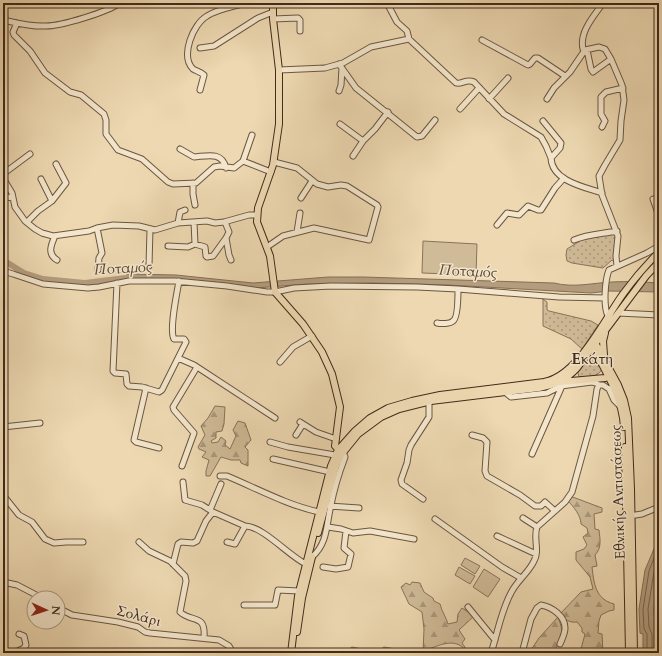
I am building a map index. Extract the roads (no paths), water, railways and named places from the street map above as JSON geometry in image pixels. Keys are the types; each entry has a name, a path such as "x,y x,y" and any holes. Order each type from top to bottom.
{"main road":[{"path":"273,3 279,70 279,124 272,172 263,194 257,215 258,226 270,256 275,290 312,336 327,361 337,392 340,410 335,448 340,451"},
{"path":"579,380 575,373 577,368 608,316 623,294 659,252"},
{"path":"296,653 300,605 312,557 328,506 334,473 340,451 355,431 378,413 393,406 440,395 553,380 568,371 606,329 659,262"},
{"path":"604,358 603,343 606,329"},
{"name":"Εθνικής Αντιστάσεως","path":"593,343 604,358 622,408 625,433 629,514 634,653"},
{"name":"Εθνικής Αντιστάσεως","path":"593,343 610,373"},
{"path":"560,384 577,368"},
{"path":"340,451 362,431 381,417 399,409 429,402 545,387 579,380 605,378 610,373"},
{"name":"Εθνικής Αντιστάσεως","path":"614,387 623,396 628,418 629,653"},
{"path":"291,653 299,591 319,512 334,473"}],"street":[{"path":"3,20 35,26 48,26 99,13 120,3"},
{"path":"200,90 204,75 193,69 188,57 189,44 196,26 201,20 211,14 246,3"},
{"path":"388,3 397,22 408,31 409,39 456,83 459,84 469,80 474,82 504,114 540,137 546,146 556,172 571,182 602,193"},
{"path":"603,3 592,18 585,34 582,46 583,49 586,50 591,70 593,72 612,59"},
{"path":"200,48 214,46 258,18 273,16 298,18 300,20 300,31"},
{"path":"18,23 14,36 30,51 45,74 70,92 81,95 104,114 106,120 106,134 118,150 142,159 168,182 173,184 198,182 214,167 236,168 243,161 252,135"},
{"path":"279,70 319,69 341,66 370,47 409,39"},
{"path":"482,40 527,64 530,64 535,58 538,58 565,76"},
{"path":"547,99 554,88 570,72 586,50 598,47 604,48 607,51 612,59 623,88 624,107 621,121 620,140 600,174 602,193 617,231 617,266"},
{"path":"339,91 341,87 341,66"},
{"path":"341,66 356,88 420,137 435,120"},
{"path":"489,99 508,78"},
{"path":"460,109 479,88"},
{"path":"602,127 605,120 601,114 601,97 606,92 623,88"},
{"path":"353,156 388,112"},
{"path":"543,121 561,143 560,148 551,158"},
{"path":"340,124 363,142"},
{"path":"345,131 363,142"},
{"path":"180,148 194,157 206,155 220,158 224,160 226,168"},
{"path":"3,174 30,154"},
{"path":"243,161 272,172"},
{"path":"267,247 281,237 313,228 320,228 369,240 378,208 347,186 341,185 328,187 317,184 297,168 274,162"},
{"path":"27,222 38,211 52,201 66,182 56,164"},
{"path":"3,178 10,190 15,207 27,222 35,230 55,236 89,231 114,225 139,226 155,230 178,223 225,222 249,215 257,215"},
{"path":"497,225 507,212 518,215 527,206 541,210 555,188 564,178"},
{"path":"41,179 52,201"},
{"path":"301,198 312,181"},
{"path":"193,183 195,205"},
{"path":"3,199 7,197 13,198"},
{"path":"653,199 659,216"},
{"path":"178,223 180,212 185,210"},
{"path":"297,232 300,213"},
{"path":"194,222 195,244"},
{"path":"168,246 188,247 195,244 205,246 206,256 210,258 226,238 228,232 225,222"},
{"path":"97,228 102,253 99,258 98,270"},
{"path":"149,266 150,229"},
{"path":"574,240 587,235 601,235 617,231"},
{"path":"55,236 50,252 57,260"},
{"path":"226,238 231,260"},
{"path":"608,316 606,309 606,296 609,270 659,246"},
{"path":"649,273 659,265"},
{"path":"3,272 43,284 88,288 129,281 179,281 267,292 294,288 331,286 458,289 559,297 606,296"},
{"path":"117,283 113,371 115,373 126,374 128,386 142,387 158,392 161,391 186,342 184,339 174,339 173,337 173,325 179,281"},
{"path":"437,323 441,324 452,322 454,320 456,315 458,289"},
{"path":"618,313 659,315"},
{"path":"280,362 293,347 312,336"},
{"path":"178,358 197,367 275,418"},
{"path":"182,466 194,432 173,407 197,367"},
{"path":"532,454 560,384 592,382 599,386 603,385 614,387"},
{"path":"492,652 508,600 514,587 534,561 536,554 537,527 565,502 572,492 592,416 596,389 599,386"},
{"path":"146,388 134,440 136,442 159,448"},
{"path":"423,499 402,484 401,480 408,463 411,445 428,417 429,402"},
{"path":"3,427 40,423"},
{"path":"296,435 301,423 316,432 336,439"},
{"path":"472,435 483,438 487,442 485,471 487,476 520,495 534,506 541,506 546,502 555,511"},
{"path":"270,442 288,447 340,451"},
{"path":"273,459 334,473"},
{"path":"220,476 227,476 273,497 305,509 319,512"},
{"path":"183,482 184,499 202,505 245,526 251,527 272,539 306,564"},
{"path":"173,564 178,544 181,542 191,543 197,541 212,511 222,484"},
{"path":"3,495 19,516 32,522 45,540 54,543 83,542"},
{"path":"312,557 321,547 328,527 328,506 359,508"},
{"path":"629,514 645,512 659,507"},
{"path":"523,518 537,527"},
{"path":"435,519 502,567 522,578"},
{"path":"227,542 235,544 245,526"},
{"path":"328,527 355,534 370,531 414,539"},
{"path":"323,567 336,569 348,567 351,554 344,548 346,531"},
{"path":"497,536 536,554"},
{"path":"139,542 149,551 165,558 173,564 186,579 180,612 202,623 204,628 204,638"},
{"path":"3,582 17,585 27,590"},
{"path":"244,605 275,605 278,590 299,591"},
{"path":"522,653 531,619 537,608 541,605 556,612 563,621 565,629 560,644"},
{"path":"468,607 495,640"},
{"name":"Σολάρι","path":"66,612 72,615 138,627 150,634 204,638 223,642 231,647 233,653"},
{"path":"14,653 26,646 24,636 19,634"}],"water":[{"path":"127,274 176,275 253,283 328,277 554,283 569,285 636,282 659,283 659,292 609,291 591,293 449,285 372,283 307,284 256,288 129,279 126,277"},
{"path":"659,537 659,653 643,653 643,634 640,633 639,609 645,570"}],"waterway":[{"name":"Ποταμός","path":"3,260 24,273 43,279 85,283 134,277"}],"district":[{"name":"Εκάτη","path":"592,359"}]}
